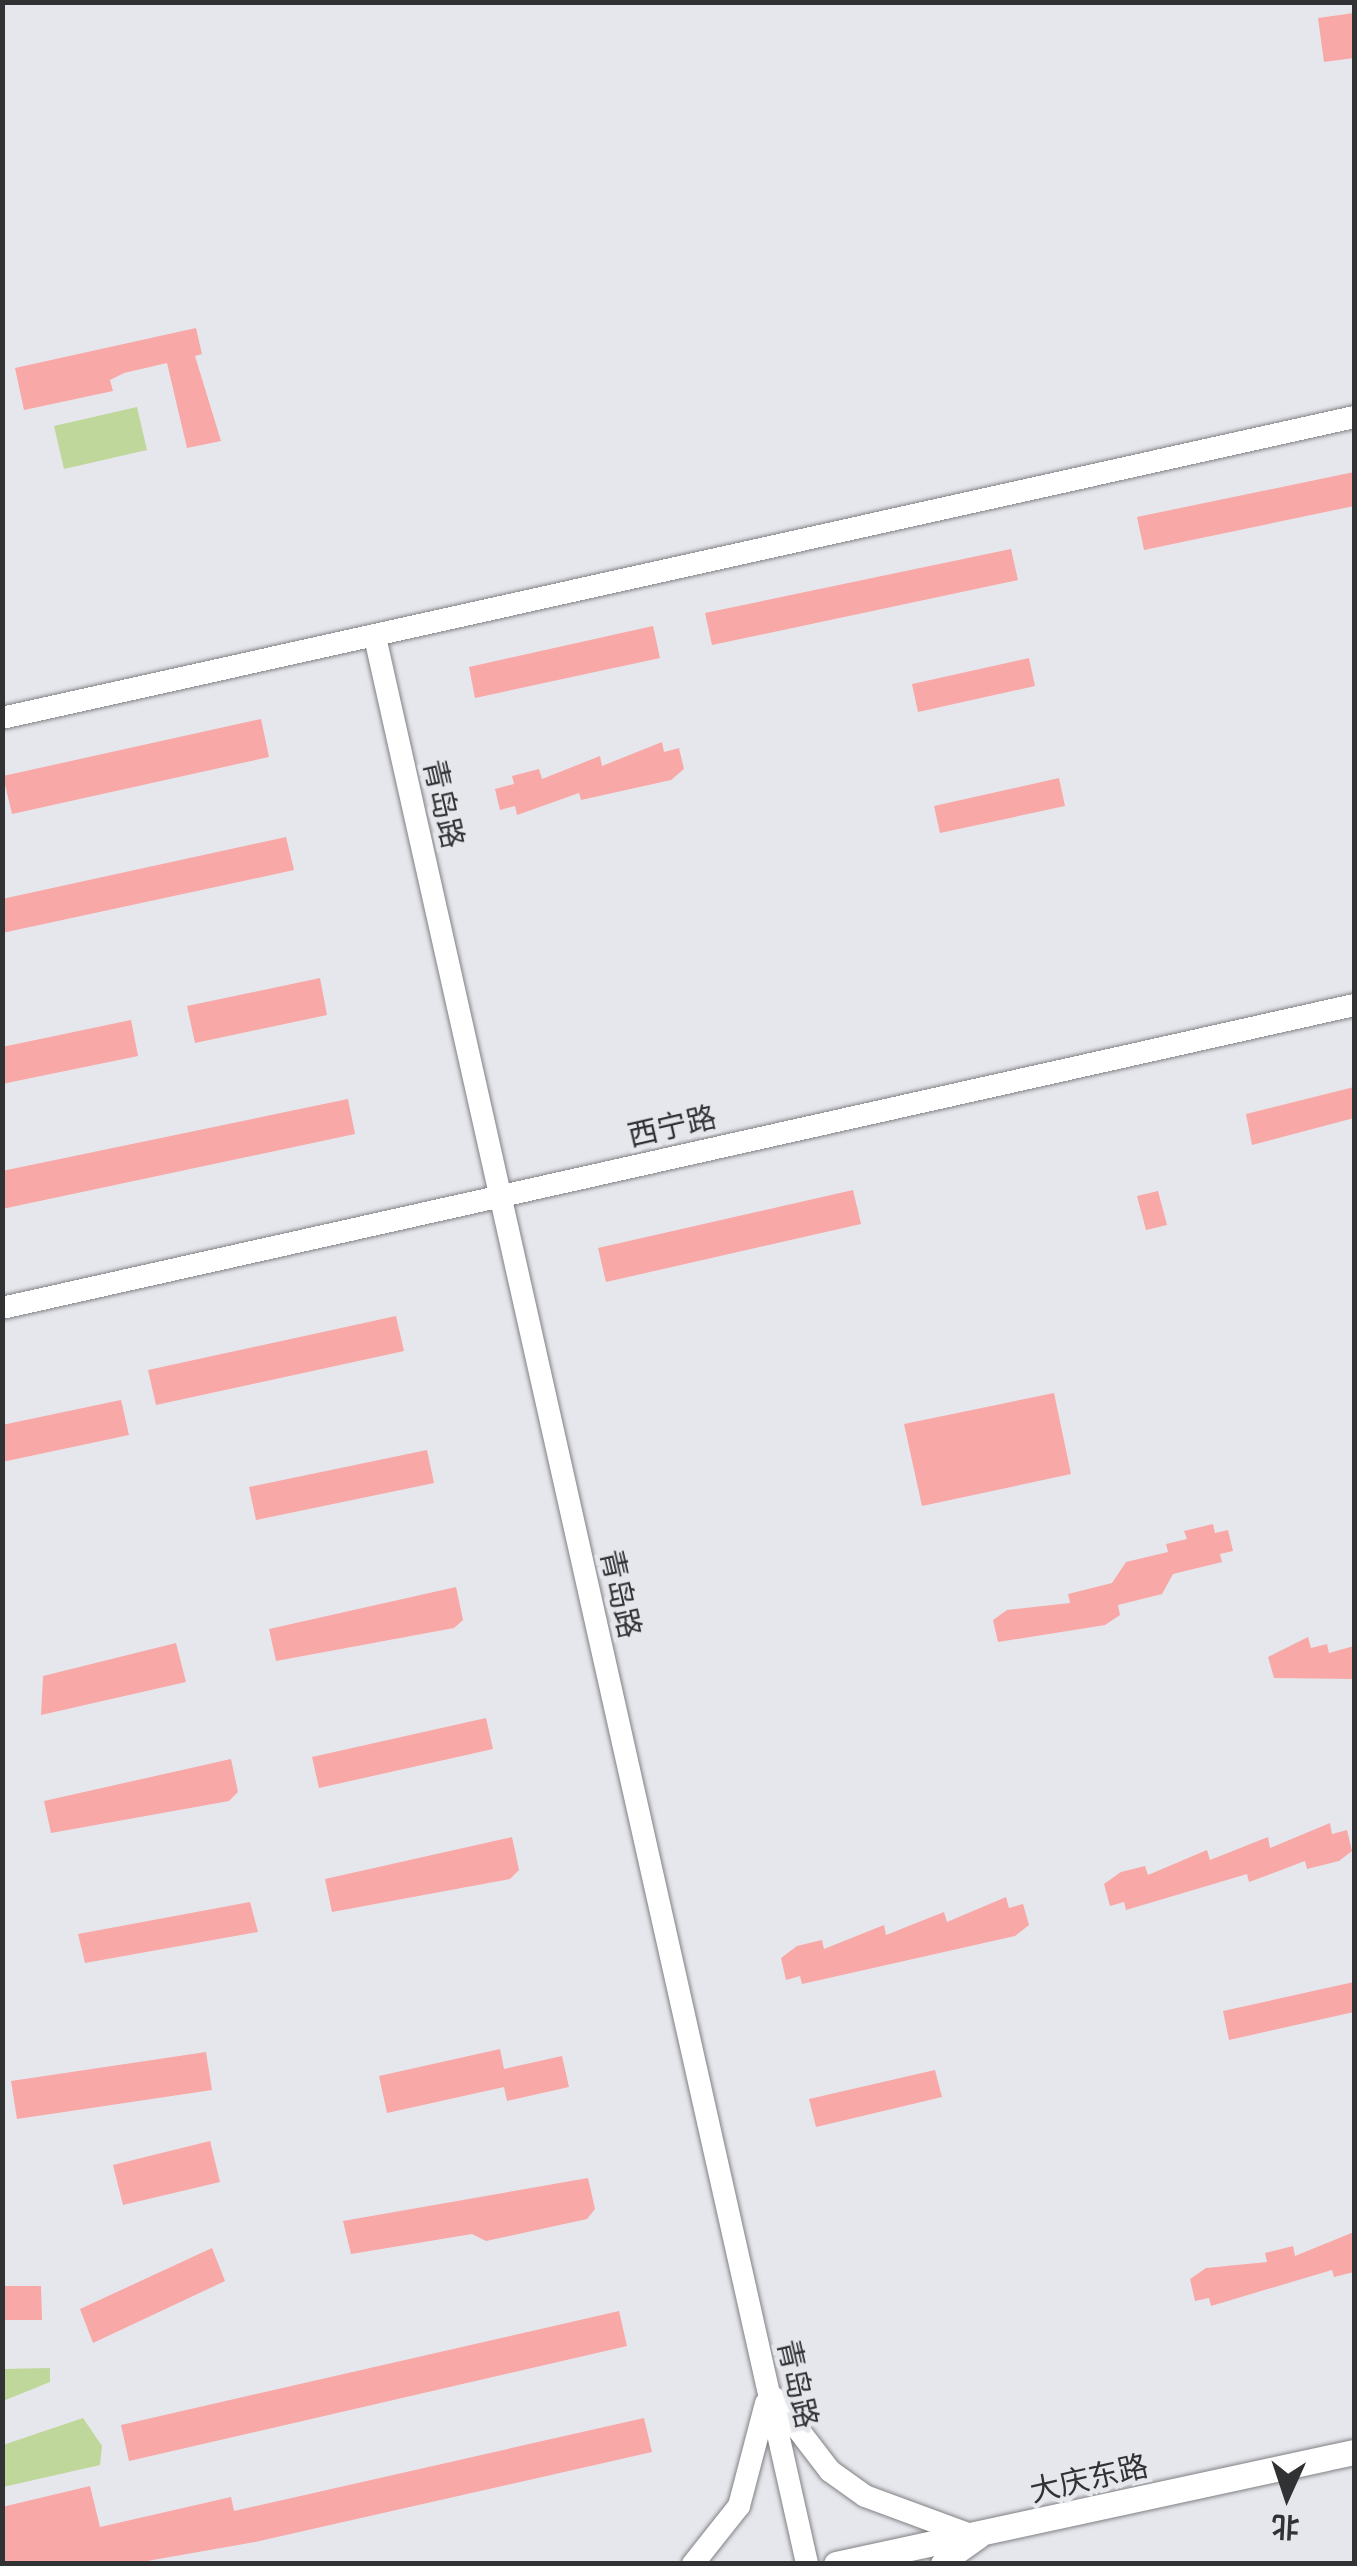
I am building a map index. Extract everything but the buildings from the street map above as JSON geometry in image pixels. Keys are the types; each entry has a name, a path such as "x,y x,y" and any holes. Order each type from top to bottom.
{"main road":[{"name":"大庆东路","path":"836,2564 979,2538 1354,2452"}],"street":[{"path":"2,718 375,638 1354,416"},
{"name":"青岛路","path":"375,638 807,2564"},
{"name":"西宁路","path":"2,1308 1354,1005"},
{"path":"768,2390 830,2471 865,2496 979,2538"},
{"path":"693,2564 739,2506 768,2390"},
{"path":"942,2564 979,2538"}],"green space":[{"path":"137,407 147,450 64,469 54,426"},
{"path":"50,2368 50,2382 3,2401 3,2369"},
{"path":"83,2418 102,2446 100,2465 3,2487 3,2445"}]}
